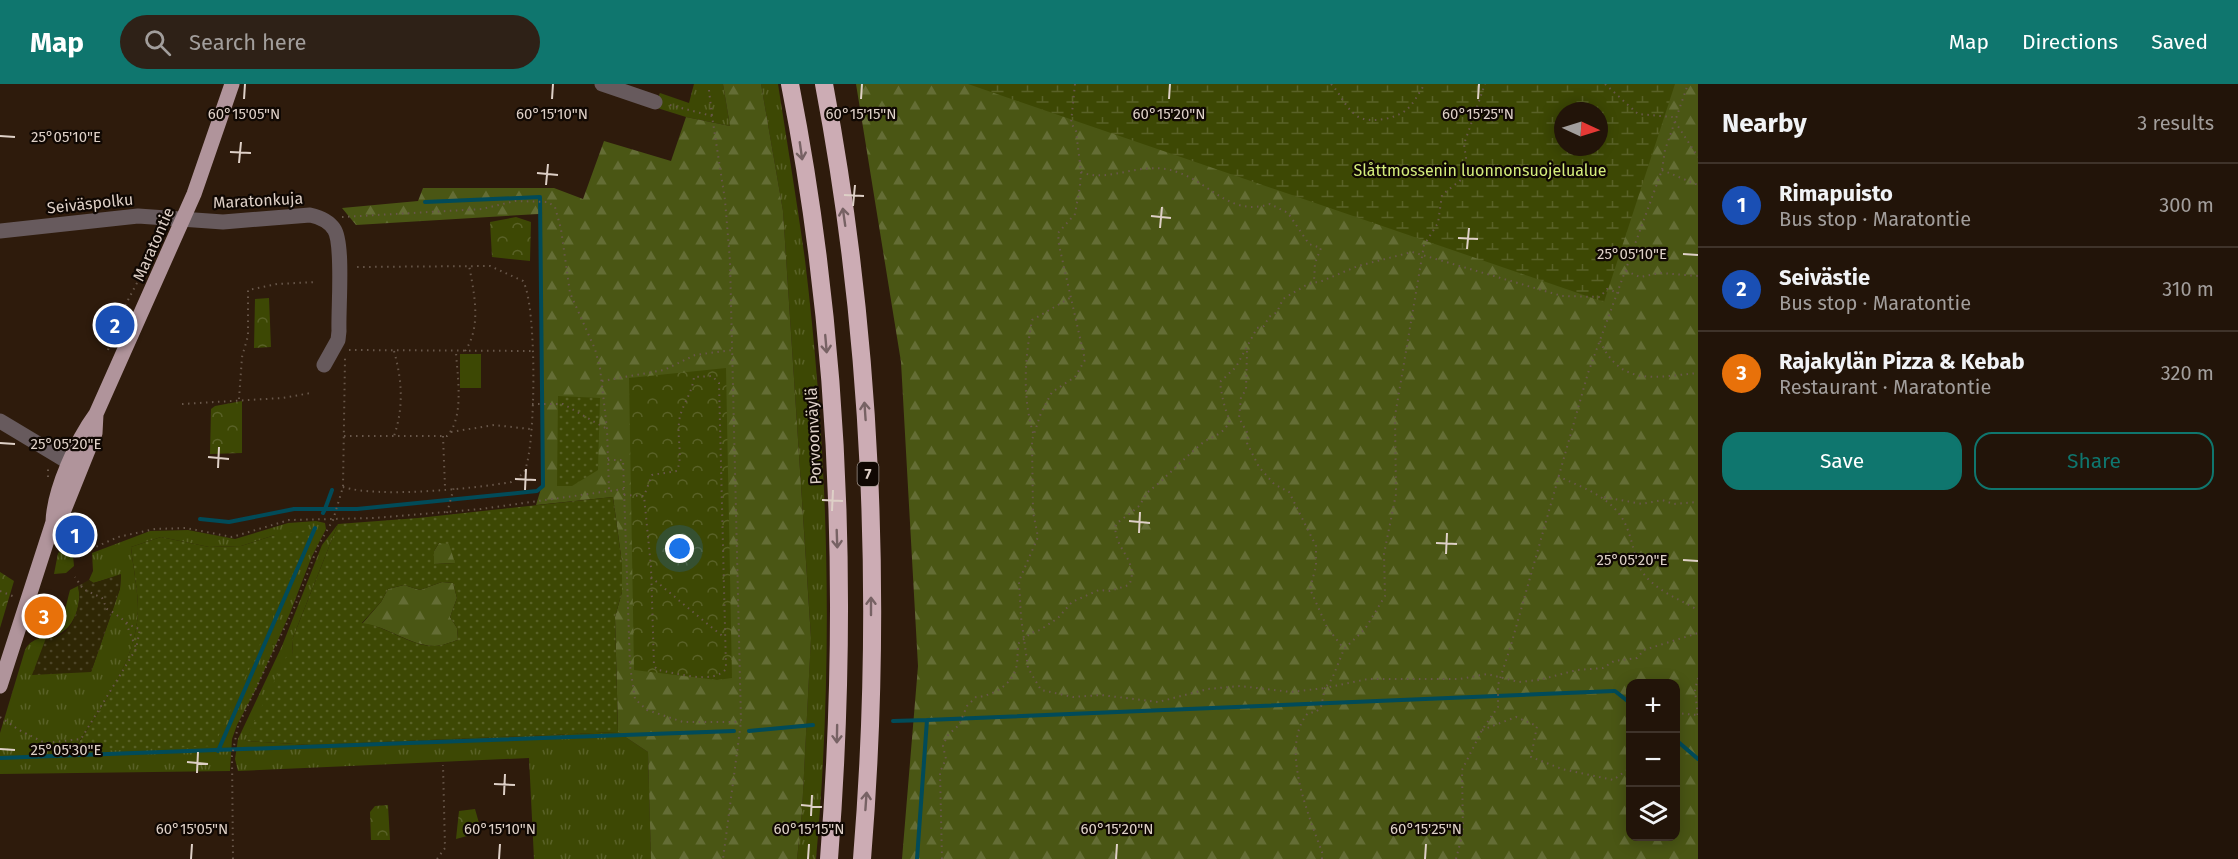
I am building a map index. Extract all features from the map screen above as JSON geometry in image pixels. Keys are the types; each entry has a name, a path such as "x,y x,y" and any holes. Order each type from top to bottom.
{"highway":[{"name":"Porvoonväylä","path":"790,84 825,337 835,481 838,675 836,753 829,859"},
{"name":"7","path":"824,84 847,239 868,465 871,550 871,701 862,859"}],"main road":[{"name":"Maratontie","path":"0,686 53,522 64,510 75,466 95,433 96,414 183,220 232,84"}],"street":[{"path":"602,84 655,102"},
{"name":"Maratonkuja","path":"183,220 223,222 310,215 329,224"},
{"name":"Seiväspolku","path":"0,231 138,216 183,220"},
{"path":"324,365 338,340 337,233 329,224"},
{"path":"0,421 75,466"}],"path":[{"path":"1033,433 1052,392 1075,377 1084,365 1085,354 1070,298 1059,233 1075,214 1082,172 1076,131 1071,123 1076,84"},
{"path":"1331,84 1353,112 1360,118 1370,120 1391,117 1407,110 1425,84"},
{"path":"1322,859 1322,852 1302,798 1299,723 1308,713 1316,712 1321,707 1325,688 1332,679 1344,649 1365,629 1385,596 1384,554 1396,494 1395,416 1424,245 1438,223 1442,195 1462,179 1466,158 1464,144 1485,84"},
{"path":"1605,84 1638,114 1672,117 1698,157"},
{"path":"1456,859 1463,832 1462,770 1482,730 1498,707 1501,675 1558,476 1600,341 1619,294 1662,170 1665,150 1688,84"},
{"path":"709,90 726,210 732,350 741,722 723,859"},
{"path":"655,102 712,116"},
{"path":"1082,172 1094,177 1123,170 1152,167 1177,172 1234,204 1254,209 1270,204 1288,213 1309,244 1321,248 1315,262 1314,283"},
{"path":"1662,170 1698,185"},
{"path":"329,224 341,217 482,209 515,201 548,202 558,213 570,293 595,349 602,381 607,429 609,490"},
{"path":"1344,649 1327,627 1310,589 1316,566 1316,546 1289,492 1274,484 1259,467 1247,443 1248,434 1239,418 1241,397 1246,390 1247,350 1251,336 1257,328 1264,326 1269,317 1277,312 1283,299 1314,283 1358,266 1412,252 1562,296 1600,297 1607,289 1619,294"},
{"path":"465,351 472,342 475,325 475,298 469,265"},
{"path":"339,267 490,266 523,280 531,306 532,351 529,450 525,470 520,476 510,482 454,489 358,492 343,487"},
{"path":"106,360 115,325 129,294 145,271"},
{"path":"1626,271 1640,277 1660,273 1698,276"},
{"path":"239,399 242,357 248,336 248,290 277,284 316,282"},
{"path":"1070,298 1032,320 1025,358 1027,412 1033,433 1033,512 1038,537 1019,581 1028,668 1041,690 1073,697 1101,695 1158,702 1208,689 1240,686 1291,692 1368,679 1460,679 1487,674 1501,675 1519,682 1577,670 1603,668 1614,661 1637,658 1644,650 1698,633"},
{"path":"1600,341 1608,358 1621,371 1665,376 1698,373"},
{"path":"233,859 232,756 238,726 295,606 318,546 333,520 343,487 345,350 532,351"},
{"path":"602,381 664,370 695,356 732,350"},
{"path":"942,859 940,772 946,759 943,746 947,736 958,725 966,706 976,697 986,696 1001,689 1007,682 1017,664 1019,644 1025,638 1058,618 1072,602 1100,590 1110,591 1129,585 1132,578 1132,566 1117,539 1116,524 1140,505 1146,493 1157,487 1208,438 1216,437 1226,429 1230,420 1225,412 1226,400 1220,382 1236,367 1247,350"},
{"path":"394,351 400,371 402,395 399,421 394,436"},
{"path":"451,432 458,402 456,351"},
{"path":"712,376 719,383 726,669 721,675 704,677 658,670 654,666 651,577 644,496 652,475 676,471 680,461 679,423 693,390 694,377 712,376"},
{"path":"182,404 282,398 311,393"},
{"path":"532,404 563,404 607,429"},
{"path":"344,436 443,436 451,432 495,425 530,429"},
{"path":"443,436 445,488"},
{"path":"608,460 623,460 630,666 635,699 647,710 683,722 741,722"},
{"path":"1558,476 1603,498 1620,514 1635,545 1640,567 1656,586 1698,610"},
{"path":"447,511 454,489"},
{"path":"80,554 118,537 155,529 186,528 232,537 289,520 333,520 532,504 624,489"},
{"path":"624,495 644,496"},
{"path":"1603,498 1610,496 1642,504 1662,500 1674,504 1698,502"},
{"path":"75,577 83,589 102,598 107,609 122,615 136,649"},
{"path":"651,577 683,602 700,621 725,638"},
{"path":"0,591 15,597"},
{"path":"0,717 45,743 81,739 136,649 140,629 126,623"},
{"path":"1680,713 1697,717 1695,690 1698,678"},
{"path":"1482,730 1516,717 1537,726 1531,757 1562,769 1612,780 1626,771"},
{"path":"437,859 445,848 443,765"}],"green space":[{"path":"694,84 723,84 730,126 686,117 654,107 660,93 689,103"},
{"path":"723,84 761,84 783,211 811,638 802,812 797,859 651,859 648,752 618,732 615,617 622,592 622,563 613,497 536,505 543,482 539,214 356,225 342,208 418,201 423,188 554,188 583,199 604,141 671,161 686,117 730,126"},
{"path":"761,84 778,84 805,260 819,409 824,484 827,634 822,784 816,859 797,859 802,812 811,637 783,211"},
{"path":"856,84 1698,84 1698,859 902,859 918,666 901,362"},
{"name":"Slåttmossenin luonnonsuojelualue","path":"968,84 1675,84 1604,302"},
{"path":"516,217 531,222 530,261 492,257 490,222"},
{"path":"269,298 271,347 254,348 255,299"},
{"path":"460,354 481,354 481,388 460,388"},
{"path":"726,368 732,678 717,680 634,670 629,378"},
{"path":"558,396 600,398 598,470 572,486 557,486"},
{"path":"242,401 242,453 210,454 211,409 215,406"},
{"path":"613,497 622,563 622,592 615,617 618,732 311,745 245,741 286,657 293,655 292,640 338,524 418,518","holes":["439,543 449,544 455,563 434,564 434,551","442,582 453,583 457,598 450,617 457,628 458,640 438,646 425,645 362,623 381,602 388,589 404,585 420,590"]},
{"path":"316,521 325,523 326,529 312,556 290,613 256,689 237,725 232,739 230,771 0,774 0,733 25,650 31,642 55,629 63,616 70,590 78,586 79,602 74,617 65,630 52,636 91,672 120,589 121,575 93,583 89,580 93,571 92,553 150,531 188,530 235,539 288,523","holes":["275,535 73,751 115,685 131,649 138,611 131,547 161,537 209,547 241,546"]},
{"path":"338,524 292,640 293,655 245,741 311,745 618,732 648,752 651,859 534,859 529,758 238,771 235,759 238,739 282,646 322,545"},
{"path":"313,529 214,746 73,752 104,703 131,649 138,611 131,547 161,537 209,547 241,546 275,535"},
{"path":"439,543 449,543 456,563 434,564 434,551"},
{"path":"64,549 73,555 74,566 66,573 54,574 58,553"},
{"path":"0,572 14,581 0,628"},
{"path":"442,582 453,583 457,598 450,617 457,628 458,640 438,646 425,645 371,625 362,624 381,602 388,589 404,585 420,590"},
{"path":"388,805 390,840 371,840 370,812 375,806"},
{"path":"475,809 479,823 487,822 487,828 478,829 478,833 456,839 459,811"}],"sand":[{"path":"121,574 120,588 91,672 32,675 46,638 61,635 74,620 79,599 78,586 89,580 94,583"}],"waterway":[{"path":"323,513 325,509 357,509 537,491 543,486 540,197 425,202"},
{"path":"200,519 229,522 294,509 325,509 332,490"},
{"path":"218,751 315,528"},
{"path":"927,720 1614,691"},
{"path":"1615,691 1626,700"},
{"path":"893,721 927,720 917,859"},
{"path":"749,731 813,725"},
{"path":"0,758 734,731"},
{"path":"1680,743 1698,759"}],"place":[{"name":"Seivästie","path":"115,325"},
{"name":"Rimapuisto","path":"75,535"},
{"name":"Rajakylän Pizza & Kebab","path":"44,616"}]}
